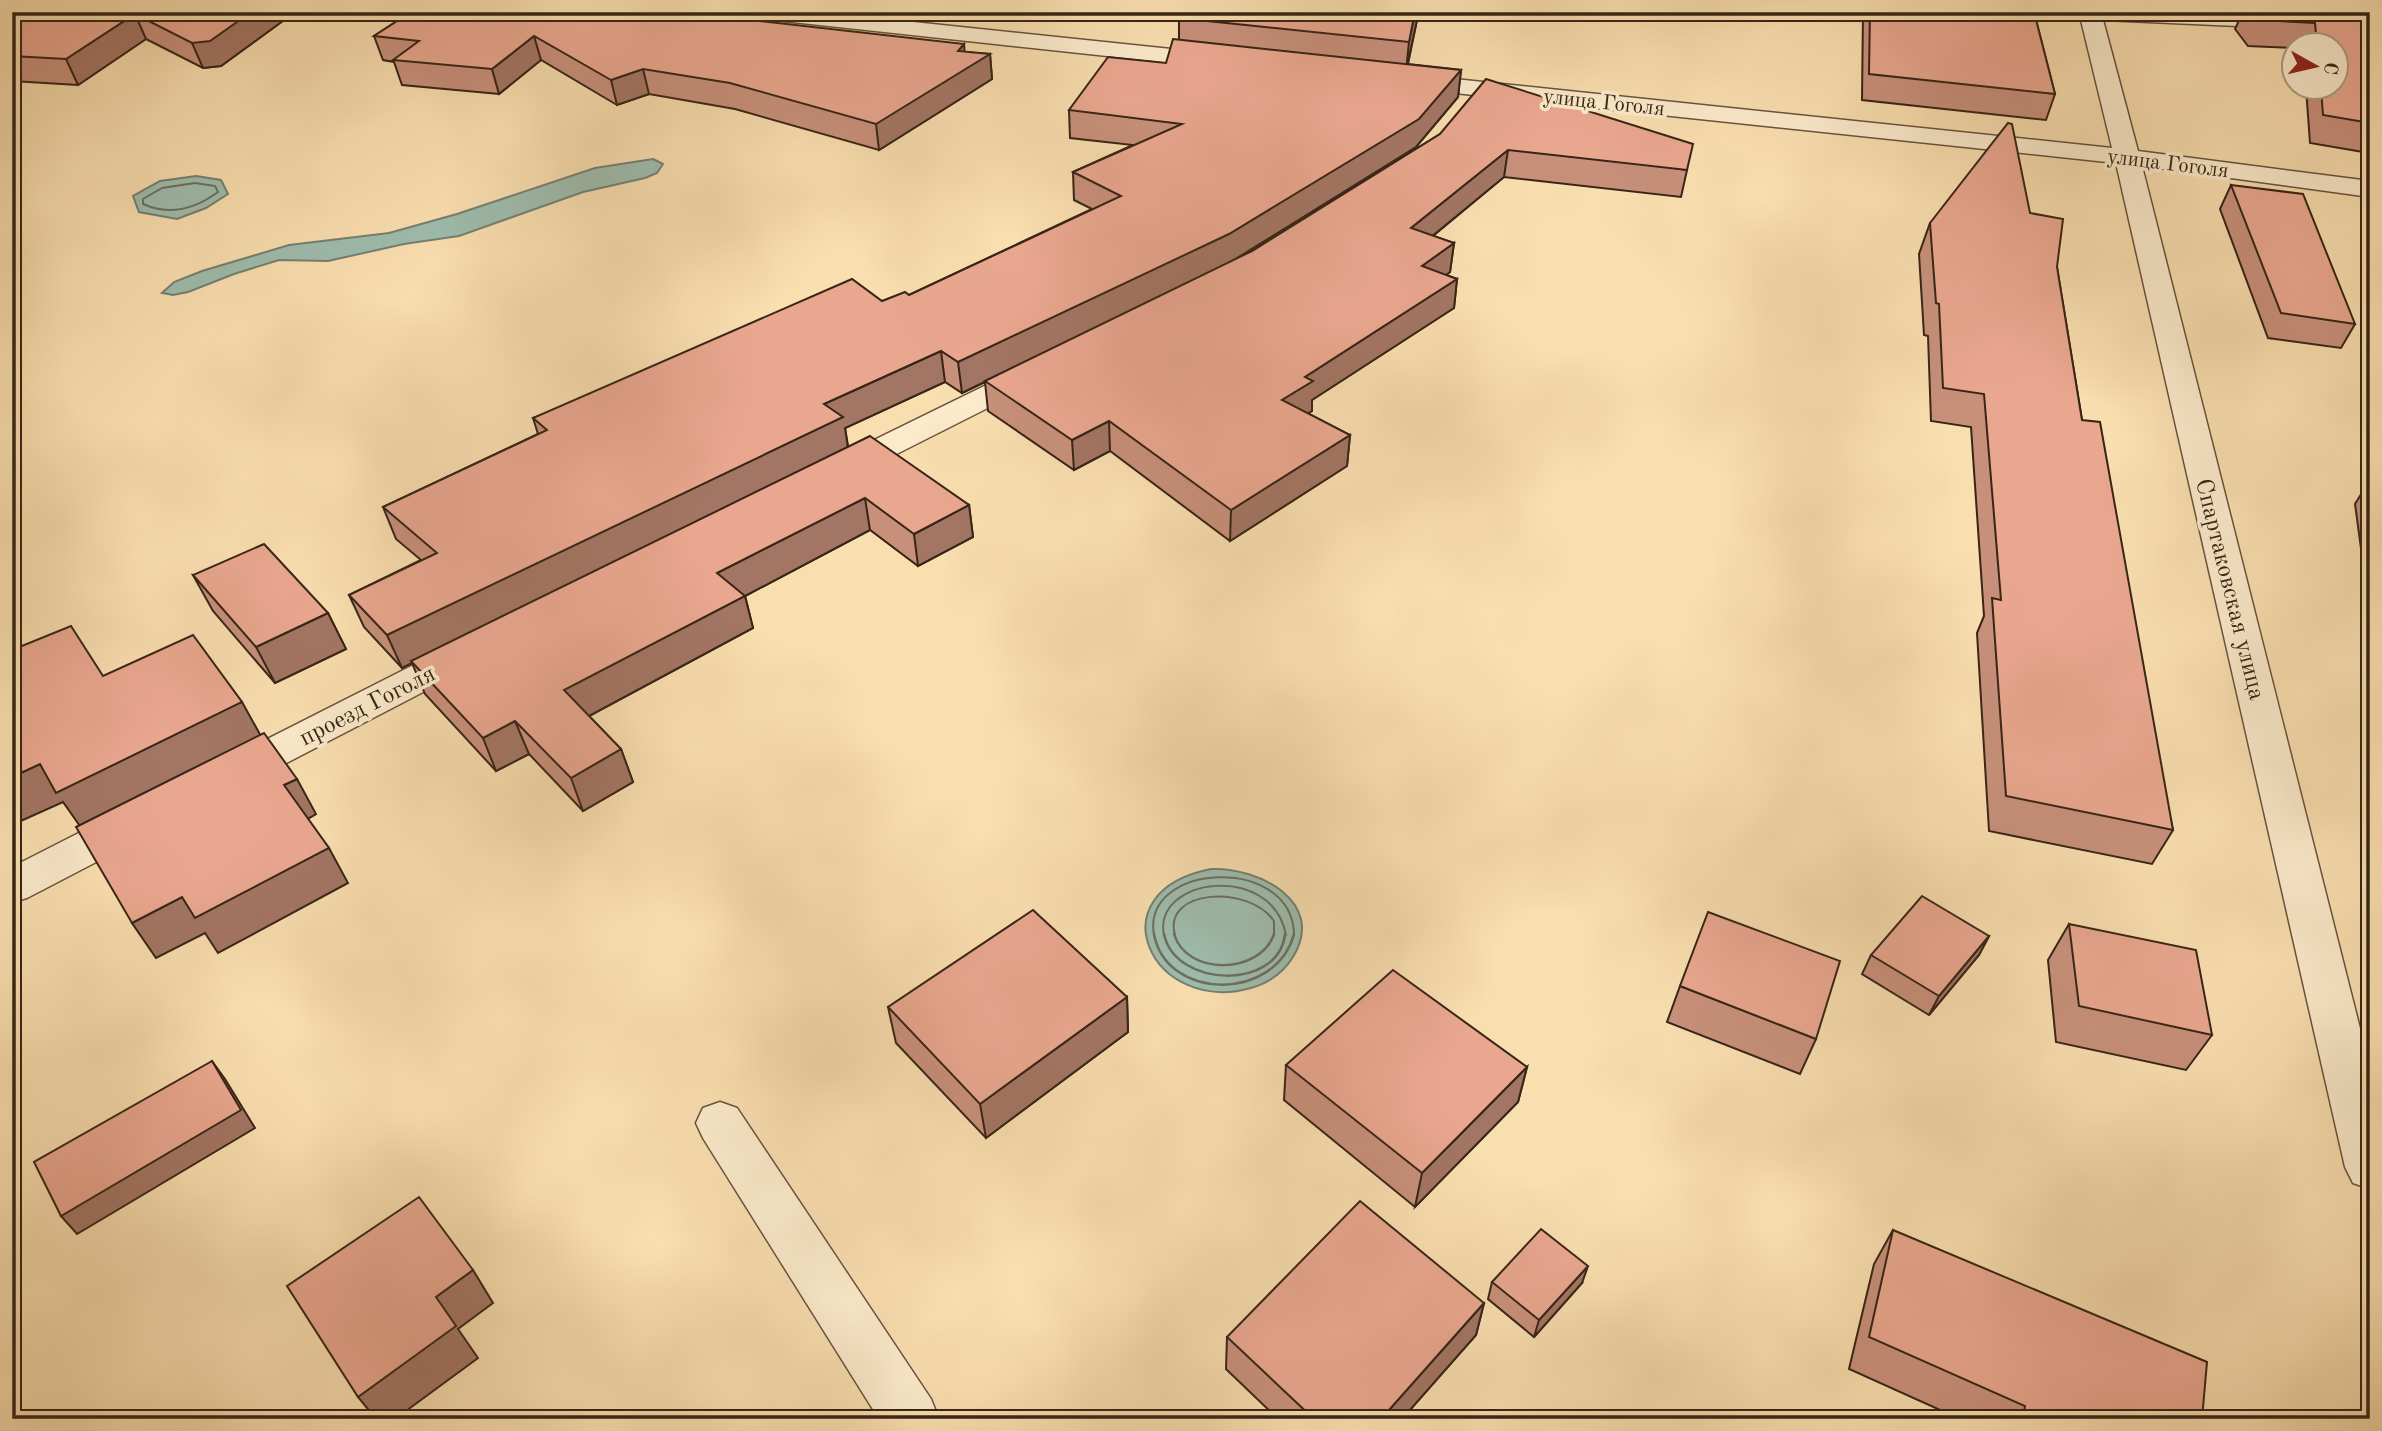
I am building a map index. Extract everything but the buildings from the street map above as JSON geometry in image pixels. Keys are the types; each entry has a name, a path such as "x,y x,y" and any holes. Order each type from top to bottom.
{"street":[{"path":"754,12 828,16 1247,64"},
{"path":"2090,13 2370,25"},
{"name":"Спартаковская улица","path":"2090,13 2127,156 2370,1167"},
{"name":"улица Гоголя","path":"1384,79 2127,156 2370,189"},
{"path":"1453,121 1480,89"},
{"path":"804,487 1066,358"},
{"name":"проезд Гоголя","path":"197,792 493,640"},
{"path":"12,886 160,810"},
{"path":"720,1123 911,1419"}],"water":[{"path":"653,159 663,164 657,173 645,178 583,192 459,236 404,244 328,261 279,260 188,292 173,295 162,293 174,282 202,271 289,245 389,233 457,214 595,168"},
{"path":"196,176 221,180 228,194 206,208 177,219 139,212 133,196 160,181"},
{"path":"1211,869 1248,874 1266,881 1282,891 1294,904 1301,919 1301,937 1293,957 1280,973 1264,983 1251,988 1216,992 1186,984 1164,969 1150,948 1146,924 1154,901 1175,882"}]}
